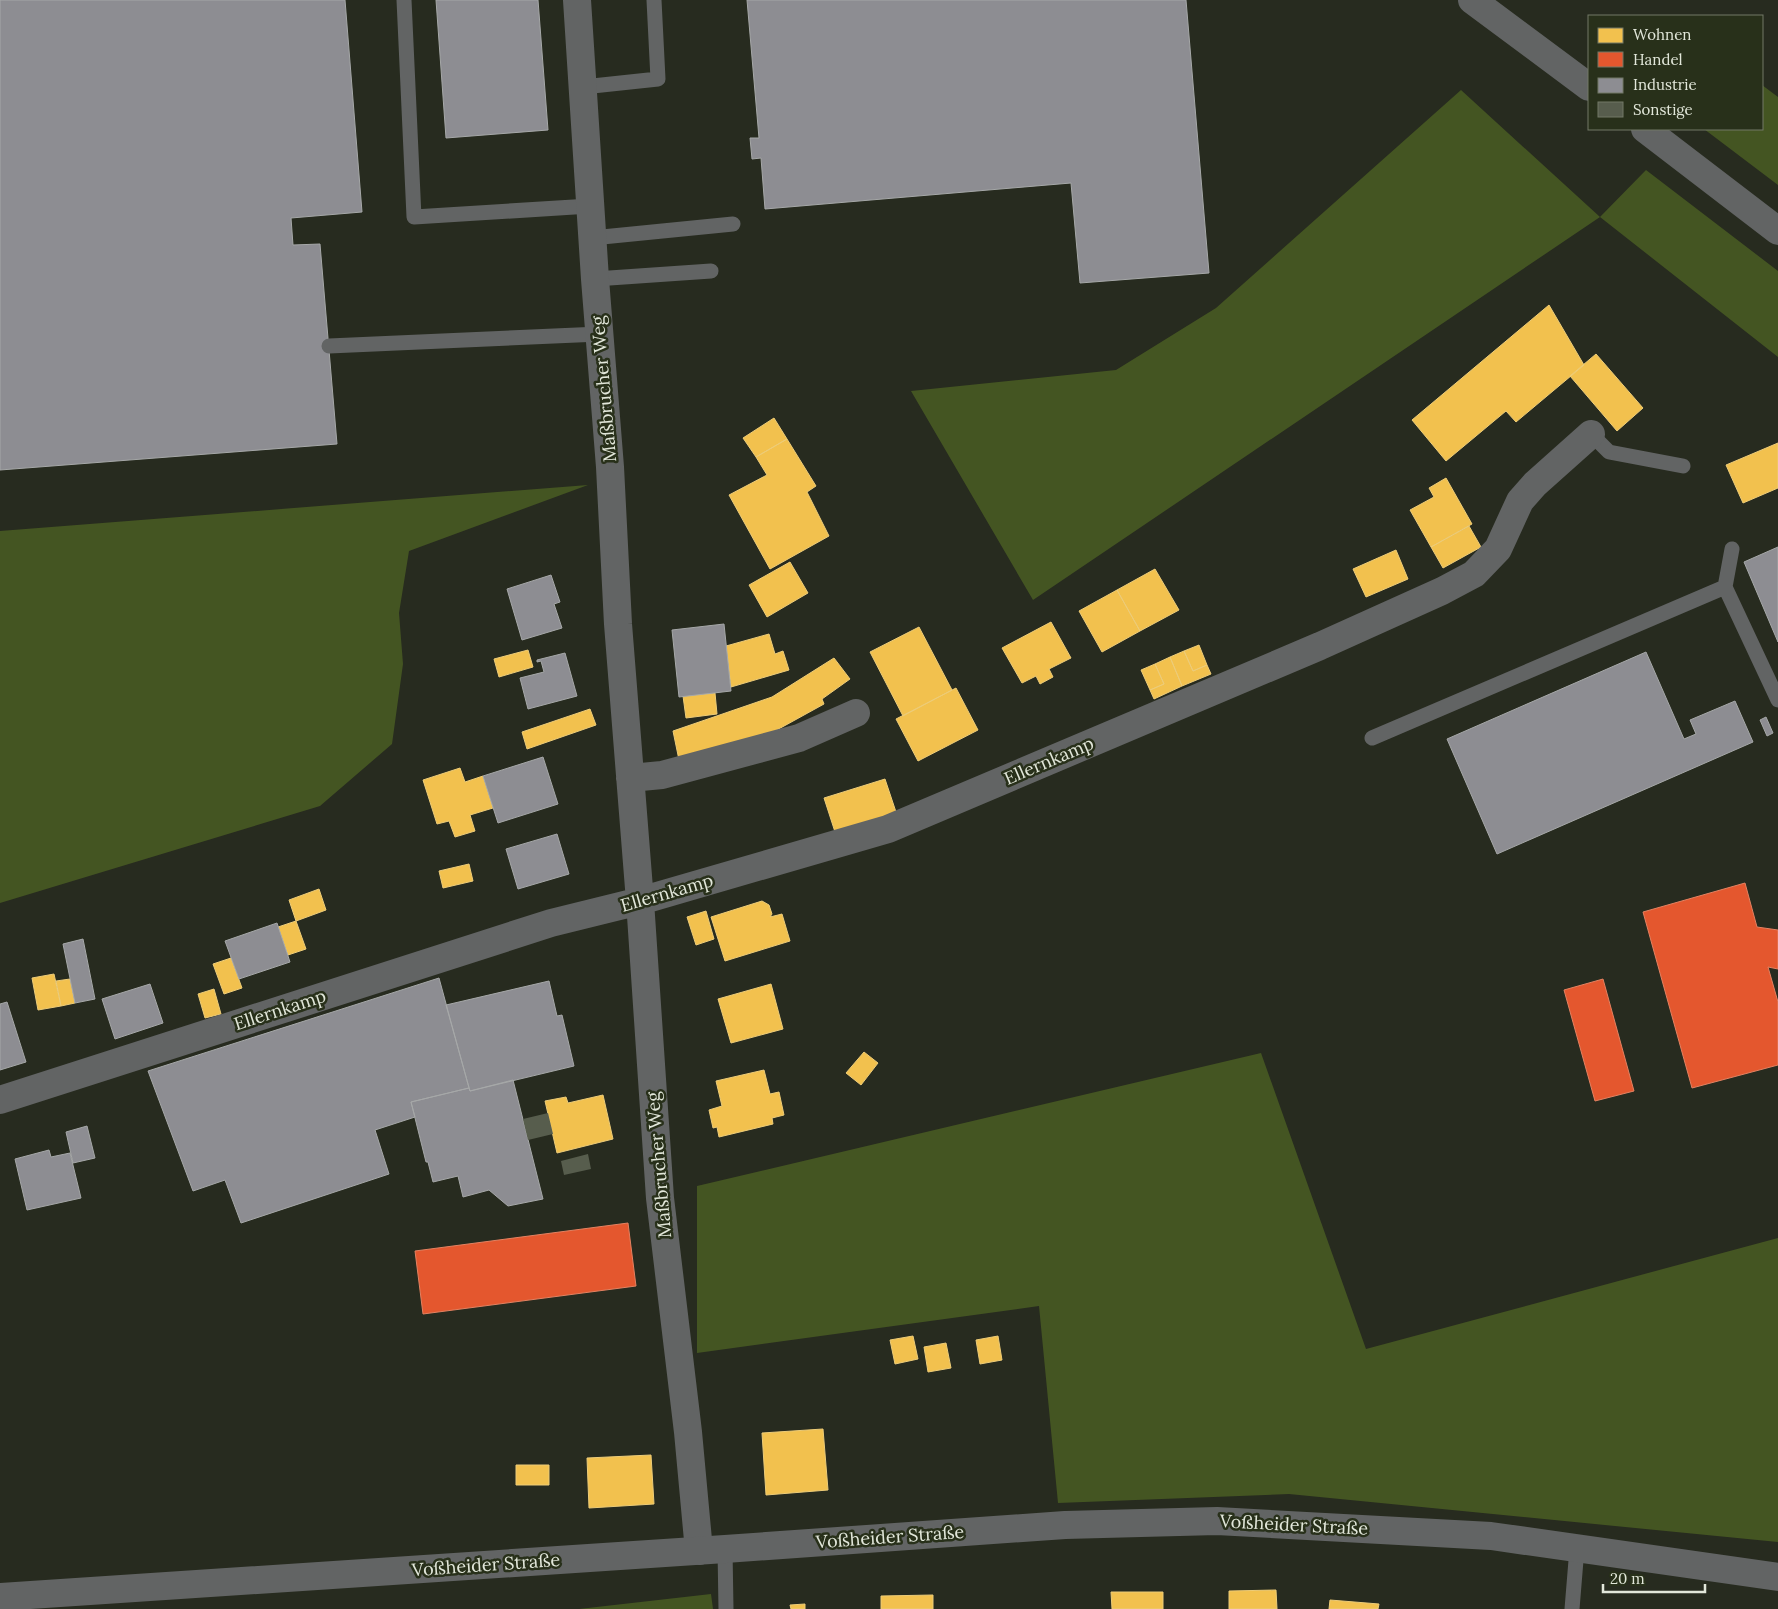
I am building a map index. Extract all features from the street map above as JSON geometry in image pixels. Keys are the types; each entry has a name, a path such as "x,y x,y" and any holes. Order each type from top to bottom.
{"street":[{"name":"Maßbrucher Weg","path":"577,0 592,238 610,467 618,624 640,901 660,1198 688,1432 712,1550"},
{"path":"1472,0 1588,85"},
{"path":"1645,130 1778,231"},
{"name":"Ellernkamp","path":"0,1100 552,923 640,901 888,830 1320,646 1442,591 1474,574 1498,549 1520,501 1535,484 1591,434"},
{"path":"630,778 662,774 799,738 856,713"},
{"name":"Voßheider Straße","path":"0,1597 1065,1525 1217,1520 1491,1536 1778,1577"}],"lane":[{"path":"404,0 414,216 590,206"},
{"path":"582,87 658,79 654,0"},
{"path":"592,238 733,224"},
{"path":"595,279 711,271"},
{"path":"329,346 600,334"},
{"path":"1591,434 1609,452 1683,466"},
{"path":"1732,549 1725,587 1778,700"},
{"path":"1372,738 1725,587"},
{"path":"1572,1609 1577,1548"},
{"path":"712,1550 726,1609"}],"green space":[{"path":"1763,86 1778,97 1778,185 1705,130 1763,130"},
{"path":"1461,90 1600,217 1033,600 911,391 1116,370 1216,308"},
{"path":"1646,170 1778,271 1778,357 1600,217"},
{"path":"588,485 409,551 399,613 403,664 392,744 320,806 0,903 0,531"},
{"path":"1261,1053 1366,1349 1778,1238 1778,1542 1289,1494 1058,1503 1039,1306 697,1353 697,1186"},
{"path":"711,1594 713,1609 579,1609"}],"building: Wohnen":[{"path":"1549,305 1584,365 1516,422 1506,411 1446,461 1412,420"},
{"path":"1596,354 1643,408 1617,431 1570,376"},
{"path":"774,418 787,439 756,457 743,438"},
{"path":"787,439 816,486 807,492 829,536 770,569 729,495 767,475 756,457"},
{"path":"1778,443 1778,488 1743,503 1726,465"},
{"path":"1446,478 1472,524 1431,547 1410,510 1434,497 1429,488"},
{"path":"1469,526 1481,547 1443,568 1431,547"},
{"path":"1396,550 1408,579 1366,597 1353,569"},
{"path":"790,562 808,593 767,617 749,585"},
{"path":"1155,569 1179,610 1140,631 1117,590"},
{"path":"1117,590 1140,631 1102,652 1079,611"},
{"path":"1051,622 1071,658 1049,669 1053,677 1040,684 1036,676 1022,683 1002,648"},
{"path":"919,627 952,690 903,716 870,652"},
{"path":"769,634 775,654 783,651 789,670 731,687 726,646"},
{"path":"1199,645 1207,665 1193,671 1184,651"},
{"path":"528,650 533,667 499,677 494,659"},
{"path":"1184,651 1193,671 1207,665 1211,674 1182,686 1170,657"},
{"path":"1170,657 1182,686 1154,699 1150,690 1164,684 1155,664"},
{"path":"834,658 850,679 822,699 824,704 775,731 679,760 673,731 772,697"},
{"path":"1155,664 1164,684 1150,690 1141,670"},
{"path":"956,688 978,730 918,761 896,719"},
{"path":"715,693 717,714 686,718 683,696"},
{"path":"590,709 596,725 527,749 522,732"},
{"path":"460,768 465,782 483,776 493,808 470,815 475,831 455,837 449,821 437,824 423,780"},
{"path":"885,779 897,815 836,835 824,798"},
{"path":"469,864 473,881 443,888 439,871"},
{"path":"319,889 326,910 296,921 289,900"},
{"path":"762,901 769,905 772,914 770,917 782,914 790,941 725,961 711,917"},
{"path":"706,911 714,939 696,945 687,917"},
{"path":"296,921 306,949 288,955 278,927"},
{"path":"231,958 242,988 224,994 213,964"},
{"path":"54,974 61,1006 38,1010 32,978"},
{"path":"70,979 75,1003 61,1006 56,981"},
{"path":"771,984 783,1029 731,1043 718,999"},
{"path":"214,989 221,1014 205,1018 198,994"},
{"path":"864,1052 878,1063 861,1085 846,1073"},
{"path":"764,1070 770,1094 779,1092 784,1115 772,1118 773,1124 719,1137 717,1127 713,1128 709,1110 722,1106 716,1081"},
{"path":"603,1095 613,1139 557,1153 545,1101 566,1097 568,1103"},
{"path":"913,1336 918,1359 895,1364 890,1340"},
{"path":"998,1336 1002,1360 980,1364 976,1340"},
{"path":"946,1343 951,1368 928,1372 924,1347"},
{"path":"823,1429 828,1490 766,1495 762,1433"},
{"path":"651,1455 654,1504 589,1508 587,1458"},
{"path":"516,1465 549,1465 549,1485 516,1485"},
{"path":"1276,1590 1277,1609 1229,1609 1229,1591"},
{"path":"1111,1592 1163,1592 1163,1609 1112,1609"},
{"path":"933,1595 933,1609 881,1609 881,1596"},
{"path":"1330,1600 1379,1604 1378,1609 1329,1609"},
{"path":"805,1604 805,1609 791,1609 790,1605"}],"building: Handel":[{"path":"1745,883 1757,927 1778,930 1778,969 1768,967 1778,1002 1778,1065 1692,1088 1643,912"},
{"path":"1603,979 1634,1091 1595,1101 1564,990"},
{"path":"628,1223 636,1286 423,1314 415,1251"}],"building: Industrie":[{"path":"0,0 345,0 362,212 291,218 293,245 320,244 337,444 0,470"},
{"path":"436,0 538,0 548,130 446,138"},
{"path":"747,0 1186,0 1209,273 1080,283 1071,183 765,209 761,158 752,159 750,138 759,138"},
{"path":"1778,547 1778,642 1744,562"},
{"path":"551,575 560,602 554,604 562,628 522,640 507,589"},
{"path":"724,624 731,691 679,697 672,630"},
{"path":"1646,652 1684,739 1696,734 1690,720 1735,701 1753,742 1497,854 1447,739"},
{"path":"565,653 577,696 528,709 520,678 544,672 541,661 537,662 537,660"},
{"path":"1766,717 1773,733 1767,736 1760,720"},
{"path":"543,757 558,804 498,823 483,776"},
{"path":"557,834 569,874 518,889 506,849"},
{"path":"277,923 290,962 239,979 225,941"},
{"path":"83,939 95,999 75,1003 63,944"},
{"path":"439,978 469,1088 411,1102 415,1117 375,1130 389,1174 241,1223 225,1180 193,1191 148,1071"},
{"path":"549,981 557,1016 562,1015 574,1066 470,1091 446,1005"},
{"path":"150,984 163,1023 115,1039 102,999"},
{"path":"7,1002 26,1062 0,1070 0,1004"},
{"path":"513,1080 543,1199 508,1206 489,1190 463,1197 458,1176 433,1182 411,1102 469,1088 470,1091"},
{"path":"87,1126 95,1158 73,1163 66,1132"},
{"path":"49,1150 51,1157 70,1153 81,1198 27,1210 15,1159"}],"building: Sonstige":[{"path":"548,1113 553,1134 528,1140 523,1119"},
{"path":"588,1154 591,1169 564,1175 561,1161"}]}
